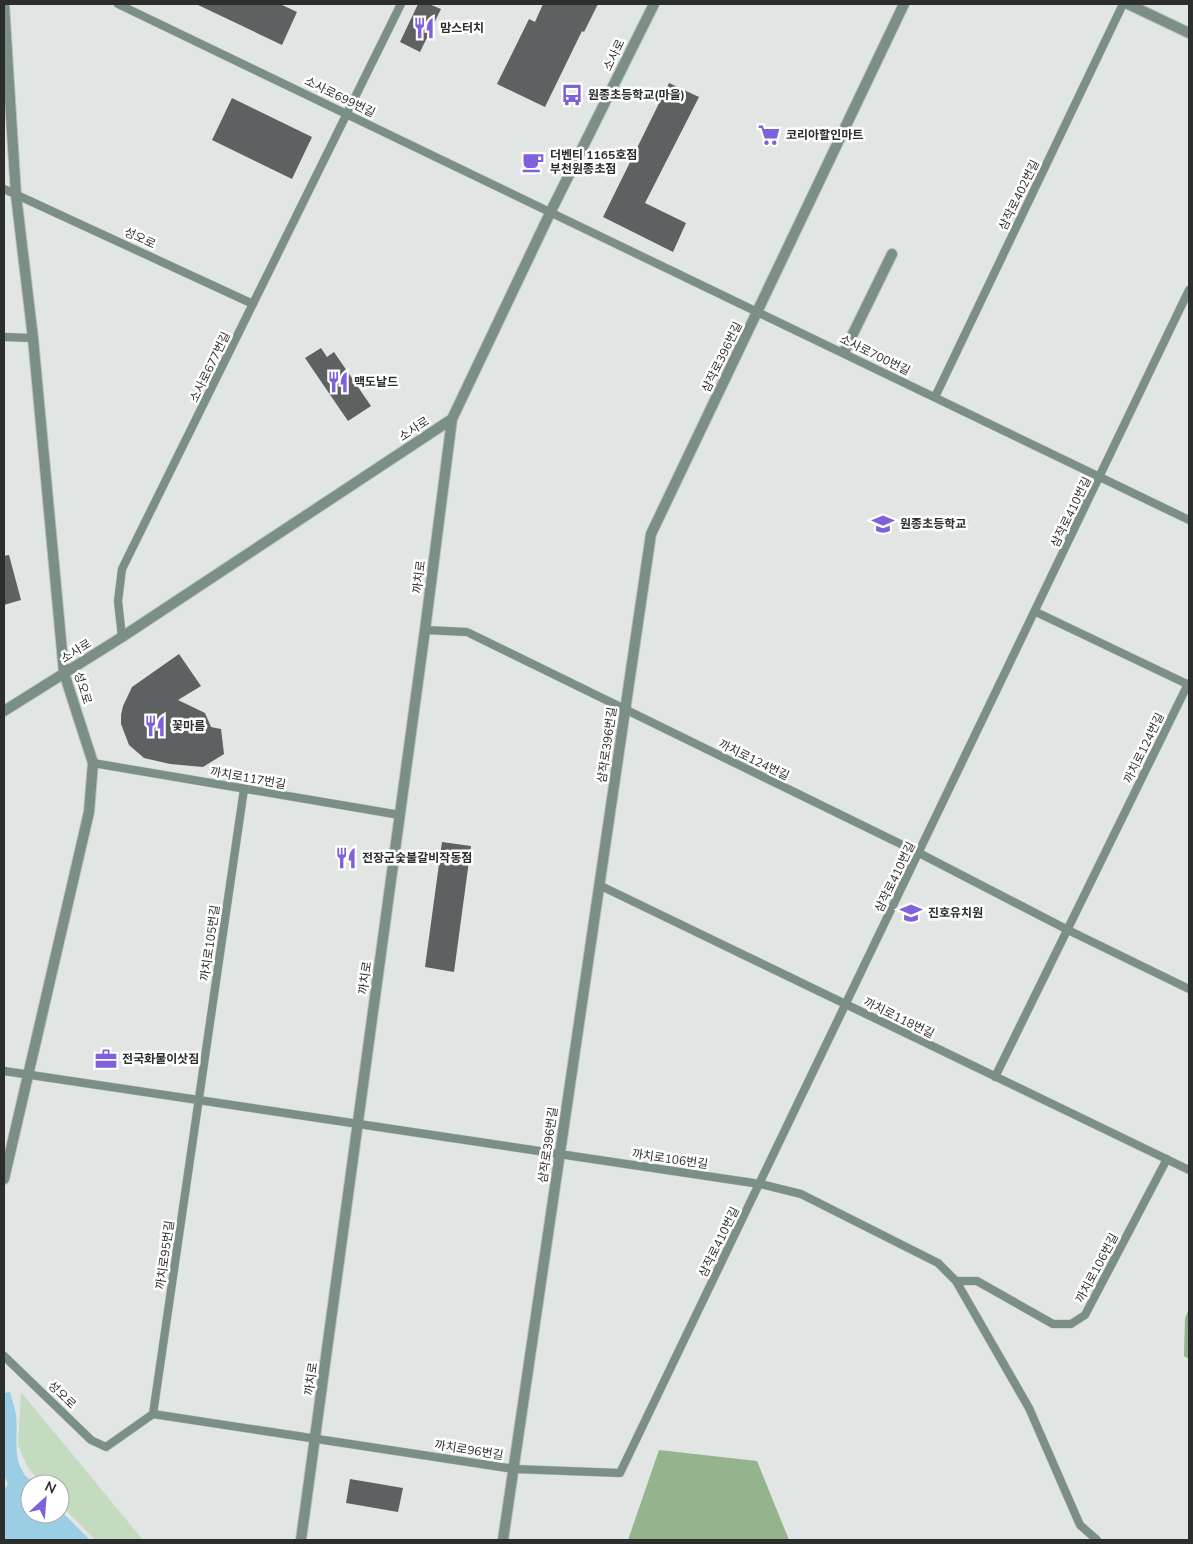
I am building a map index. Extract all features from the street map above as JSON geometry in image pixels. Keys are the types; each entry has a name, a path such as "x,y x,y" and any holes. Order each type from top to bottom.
{"street":[{"name":"성오로","path":"4,4 16,195 33,338 64,673 93,763 89,812 4,1179"},
{"name":"소사로","path":"4,711 122,637 452,419 551,211 654,4"},
{"name":"삼작로396번길","path":"503,1540 651,534 904,4"},
{"path":"1128,4 1189,33"},
{"path":"844,352 892,254"},
{"name":"까치로","path":"301,1540 452,419"}],"lane":[{"name":"소사로699번길","path":"118,4 551,211"},
{"name":"소사로677번길","path":"122,637 118,601 122,569 401,4"},
{"name":"삼작로402번길","path":"935,397 1123,4"},
{"path":"4,189 16,195"},
{"name":"성오로","path":"16,195 253,304"},
{"name":"소사로700번길","path":"551,211 1189,520"},
{"name":"삼작로410번길","path":"620,1473 1101,477 1189,290"},
{"path":"4,337 33,338"},
{"path":"1036,612 1189,684"},
{"name":"까치로124번길","path":"425,630 466,632 919,852 1068,930 1189,989"},
{"name":"까치로124번길","path":"1068,930 1189,684"},
{"name":"까치로117번길","path":"93,763 400,816"},
{"name":"까치로105번길","path":"199,1100 244,789"},
{"name":"까치로118번길","path":"599,885 1189,1170"},
{"path":"995,1077 1068,930"},
{"path":"4,1071 358,1124"},
{"name":"까치로95번길","path":"153,1414 199,1100"},
{"name":"까치로106번길","path":"358,1124 760,1184 802,1194 938,1263 956,1281 1029,1408 1080,1525 1097,1540"},
{"name":"까치로106번길","path":"956,1281 977,1281 1052,1324 1071,1324 1085,1315 1167,1160"},
{"name":"성오로","path":"4,1356 91,1440 106,1447 153,1414"},
{"path":"153,1414 315,1438"},
{"name":"까치로96번길","path":"315,1438 514,1469 620,1473"}],"green space":[{"path":"1189,1309 1189,1359 1184,1356 1185,1318"},
{"path":"21,1392 143,1540 95,1540 70,1514 70,1474 34,1474 27,1466 18,1445"},
{"path":"18,1445 4,1465 4,1454"},
{"path":"659,1450 757,1461 789,1540 628,1540"}],"water":[{"path":"10,1392 16,1415 18,1461 25,1474 20,1474 20,1524 70,1524 70,1520 90,1540 4,1540 4,1490 8,1484 4,1475 4,1393"}],"building":[{"path":"196,4 280,4 297,12 282,45"},
{"path":"418,4 429,4 441,9 420,52 400,42"},
{"path":"543,4 598,4 584,32 582,31 545,107 497,84 529,19 535,22"},
{"path":"669,83 699,97 645,203 686,223 673,252 603,217"},
{"path":"232,98 312,137 292,179 212,140"},
{"name":"맥도날드","path":"321,348 327,357 334,352 371,406 348,421 305,358"},
{"path":"9,555 21,600 4,605 4,556"},
{"path":"179,654 201,686 178,700 205,713 211,727 221,729 224,754 203,767 170,764 144,758 129,745 121,724 123,706 132,687"},
{"path":"442,842 471,846 454,972 425,967"},
{"path":"350,1479 403,1488 398,1512 346,1503"}],"place":[{"name":"맘스터치","path":"424,28"},
{"name":"원종초등학교(마을)","path":"572,95"},
{"name":"코리아할인마트","path":"769,135"},
{"name":"더벤티 1165호점 부천원종초점","path":"533,162"},
{"name":"맥도날드","path":"338,382"},
{"name":"원종초등학교","path":"883,524"},
{"name":"꽃마름","path":"155,726"},
{"name":"전장군숯불갈비작동점","path":"346,858"},
{"name":"진호유치원","path":"911,913"},
{"name":"전국화물이삿짐","path":"106,1059"}]}
